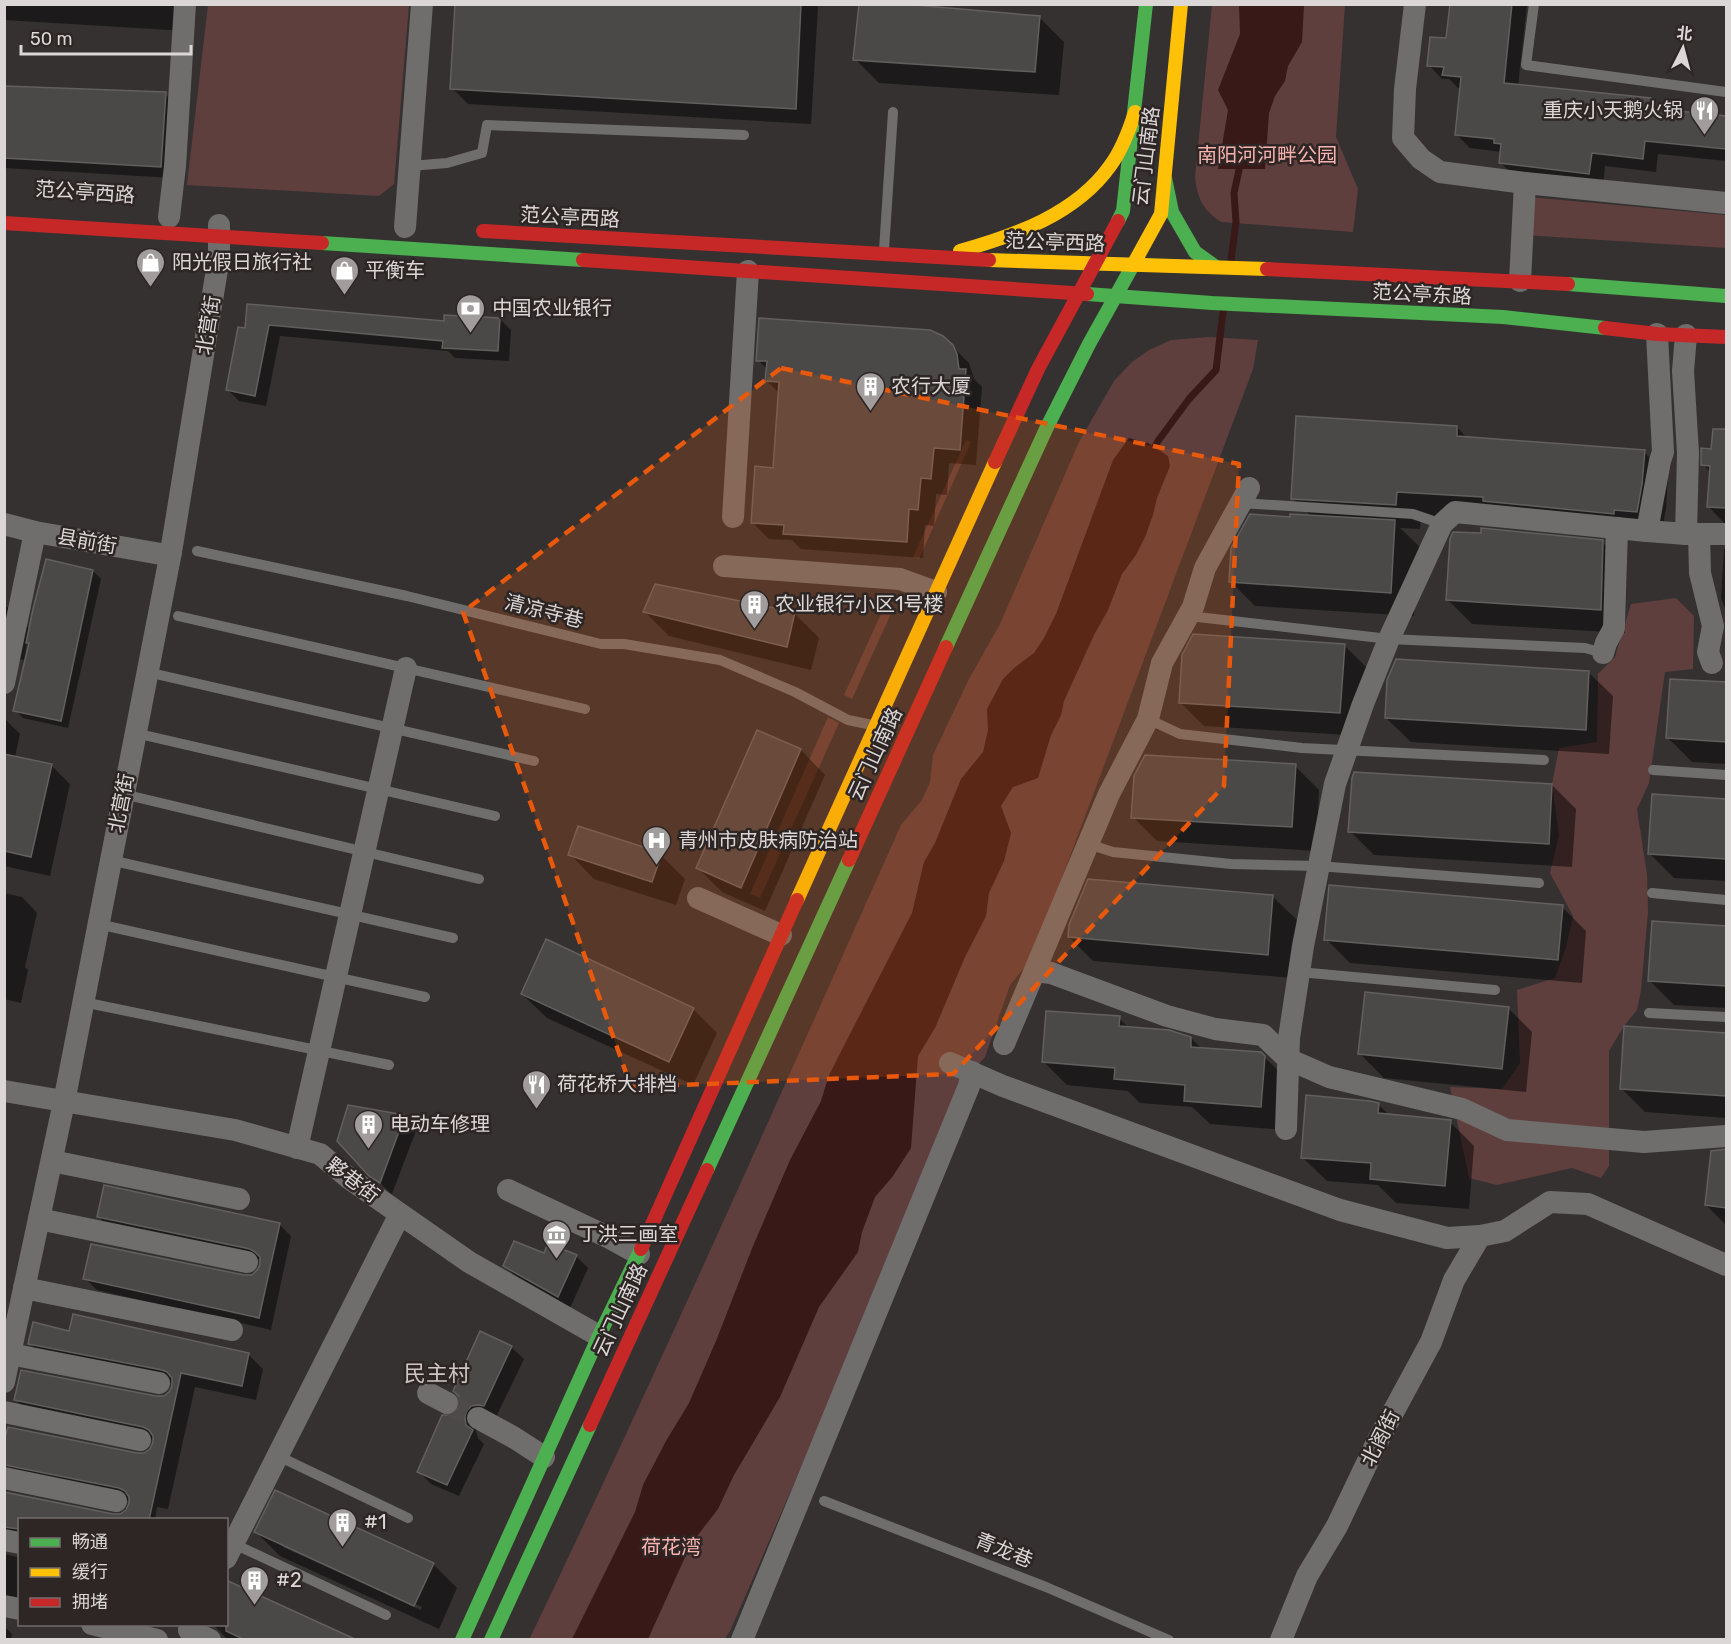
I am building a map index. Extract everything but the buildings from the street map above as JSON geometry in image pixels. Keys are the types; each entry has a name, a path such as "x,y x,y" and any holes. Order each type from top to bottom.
{"main road":[{"name":"云门山南路","path":"491,1640 795,942 875,726 1038,369 1123,211 1146,4"},
{"name":"云门山南路","path":"462,1640 599,1336 639,1254 795,942 1047,427 1161,214 1181,4"},
{"path":"941,256 1025,229 1073,201 1096,181 1121,148 1135,112"},
{"path":"1165,178 1172,212 1196,252 1216,267"},
{"name":"范公亭西路","path":"4,223 220,225 748,271 1116,296"},
{"name":"范公亭西路","path":"465,230 1027,262 1133,265"},
{"name":"范公亭东路","path":"1133,265 1513,281 1726,296"},
{"name":"范公亭东路","path":"1116,296 1503,317 1658,334 1726,337"}],"street":[{"path":"168,217 175,166 185,4"},
{"path":"405,227 422,4"},
{"path":"1415,4 1405,89 1403,138 1420,159 1440,172 1726,203"},
{"path":"1513,281 1525,183"},
{"name":"北营街","path":"4,1382 64,1102 171,552 219,257 220,225"},
{"path":"733,517 748,271"},
{"path":"1647,531 1663,452 1658,334"},
{"path":"1686,335 1683,371 1692,534 1713,626 1712,656"},
{"path":"1004,1044 1109,794 1148,719 1162,663 1193,607 1205,568 1244,496"},
{"path":"1286,1129 1289,1038 1318,866 1335,784 1389,639 1443,524 1455,512 1647,531 1726,534"},
{"name":"县前街","path":"4,524 35,532 161,554 171,552"},
{"path":"1603,653 1614,628 1617,528"},
{"path":"6,673 35,532"},
{"path":"724,566 900,579 936,592"},
{"path":"297,1148 406,668"},
{"path":"698,898 795,942"},
{"path":"1035,971 1051,973 1167,1016 1215,1029 1263,1035 1288,1059 1329,1077 1462,1109 1507,1130 1644,1142 1726,1136"},
{"path":"950,1063 1003,1086 1340,1210 1447,1238 1480,1236 1505,1231 1550,1202 1588,1204 1726,1266"},
{"path":"742,1640 969,1086 972,1072"},
{"name":"夥巷街","path":"4,1091 235,1130 320,1154 469,1262 599,1336"},
{"path":"52,1161 239,1199"},
{"path":"508,1190 639,1254"},
{"path":"230,1551 400,1214"},
{"path":"39,1219 247,1262"},
{"name":"北阁街","path":"1281,1640 1307,1576 1336,1526 1378,1440 1431,1342 1454,1280 1480,1236"},
{"path":"24,1288 232,1330"},
{"path":"10,1354 159,1383"},
{"path":"4,1412 140,1440"},
{"path":"478,1418 544,1457"},
{"path":"4,1478 116,1501"},
{"path":"100,1626 158,1640"},
{"path":"189,1631 210,1640"}],"lane":[{"path":"1534,4 1526,65 1726,92"},
{"path":"884,254 893,112"},
{"path":"410,166 447,163 482,153 487,125 744,135"},
{"path":"1244,496 1413,514 1443,524"},
{"name":"清凉寺巷","path":"196,551 407,596 601,644 624,644 720,660 795,692 848,720 875,726"},
{"path":"178,616 585,709"},
{"path":"1188,616 1389,639 1585,648 1603,653"},
{"path":"147,672 534,761"},
{"path":"1148,719 1180,734 1302,748 1544,760"},
{"path":"135,733 495,816"},
{"path":"1653,770 1726,775"},
{"path":"123,794 479,879"},
{"path":"1088,844 1125,854 1231,864 1318,866 1539,884"},
{"path":"110,860 453,938"},
{"path":"1652,893 1726,900"},
{"path":"98,924 425,997"},
{"path":"1299,972 1495,990"},
{"path":"82,1002 389,1065"},
{"path":"1649,1013 1726,1017"},
{"path":"278,1456 408,1518"},
{"name":"青龙巷","path":"824,1501 1024,1578 1169,1640"},
{"path":"230,1551 386,1615"}],"highlighted area":[{"path":"781,368 1239,464 1224,786 953,1074 631,1087 463,612"}],"green space":[{"path":"208,5 409,5 394,184 379,196 187,185"},
{"name":"南阳河河畔公园","path":"1212,5 1345,5 1336,137 1358,189 1353,232 1221,222 1202,203 1195,177"},
{"path":"1529,197 1726,215 1726,248 1523,235"},
{"name":"荷花湾","path":"1209,337 1258,340 1253,369 1031,960 1010,985 985,1057 972,1072 731,1629 725,1639 529,1640 671,1336 901,825 922,800 930,782 933,755 969,679 1000,624 1079,442 1114,381 1132,362 1149,350 1171,340"},
{"path":"966,440 971,442 919,559 913,557"},
{"path":"1676,598 1694,616 1693,669 1665,672 1649,783 1637,809 1647,874 1648,912 1637,1010 1609,1051 1609,1166 1601,1178 1572,1168 1497,1185 1469,1178 1450,1087 1502,1089 1520,1063 1517,990 1555,978 1566,947 1573,916 1550,873 1559,835 1552,784 1559,748 1597,742 1598,674 1615,657 1631,604"},
{"path":"886,603 894,607 852,699 844,695"},
{"path":"828,717 839,723 760,898 750,894"}],"shaded area":[{"path":"1239,5 1304,5 1302,42 1288,66 1285,81 1275,96 1269,113 1265,169 1218,169 1228,110 1218,90 1240,34"},
{"path":"1129,438 1148,443 1168,456 1170,466 1145,537 1136,555 1122,574 1108,610 1064,701 1038,778 1013,787 1001,806 1011,833 1004,861 989,893 986,916 965,957 935,1028 918,1056 911,1148 893,1176 875,1197 862,1232 858,1252 819,1307 780,1397 734,1475 718,1509 691,1544 648,1639 572,1639 635,1512 643,1485 689,1403 790,1160 821,1101 829,1075 912,913 924,862 935,843 961,779 983,752 988,730 987,709 1003,679 1034,653 1044,638 1056,614 1113,460"}],"waterway":[{"path":"1231,260 1236,222 1234,193 1241,161"},
{"path":"1151,455 1158,441 1189,399 1216,370 1223,312"}],"tunnel":[{"path":"447,1403 478,1418"}],"traffic: fast":[{"path":"1118,221 1123,211 1146,4"},
{"path":"1165,178 1172,212 1195,252 1216,267"},
{"path":"322,243 583,260"},
{"path":"946,647 1047,427 1089,344 1133,265"},
{"path":"1568,284 1726,296"},
{"path":"1087,294 1212,303 1503,317 1605,328"},
{"path":"707,1170 849,860"},
{"path":"462,1640 599,1336 641,1249"},
{"path":"491,1640 590,1425"}],"traffic: slow":[{"path":"1133,265 1161,214 1181,4"},
{"path":"960,251 1022,230 1062,210 1080,197 1096,183 1114,160 1125,140 1135,112"},
{"path":"989,260 1267,269"},
{"path":"797,900 995,462"}],"traffic: jam":[{"path":"995,462 1038,369 1118,221"},
{"path":"4,223 322,243"},
{"path":"483,231 989,260"},
{"path":"583,260 1087,294"},
{"path":"1267,269 1568,284"},
{"path":"1605,328 1657,334 1726,337"},
{"path":"849,860 946,647"},
{"path":"641,1249 797,900"},
{"path":"590,1425 707,1170"}],"place":[{"name":"重庆小天鹅火锅","path":"1704,136"},
{"name":"阳光假日旅行社","path":"151,288"},
{"name":"平衡车","path":"344,296"},
{"name":"中国农业银行","path":"471,334"},
{"name":"农行大厦","path":"870,412"},
{"name":"农业银行小区1号楼","path":"754,630"},
{"name":"青州市皮肤病防治站","path":"657,866"},
{"name":"荷花桥大排档","path":"536,1110"},
{"name":"电动车修理","path":"369,1150"},
{"name":"丁洪三画室","path":"557,1260"},
{"name":"#1","path":"343,1548"},
{"name":"#2","path":"255,1606"}],"district":[{"name":"民主村","path":"437,1373"}]}
